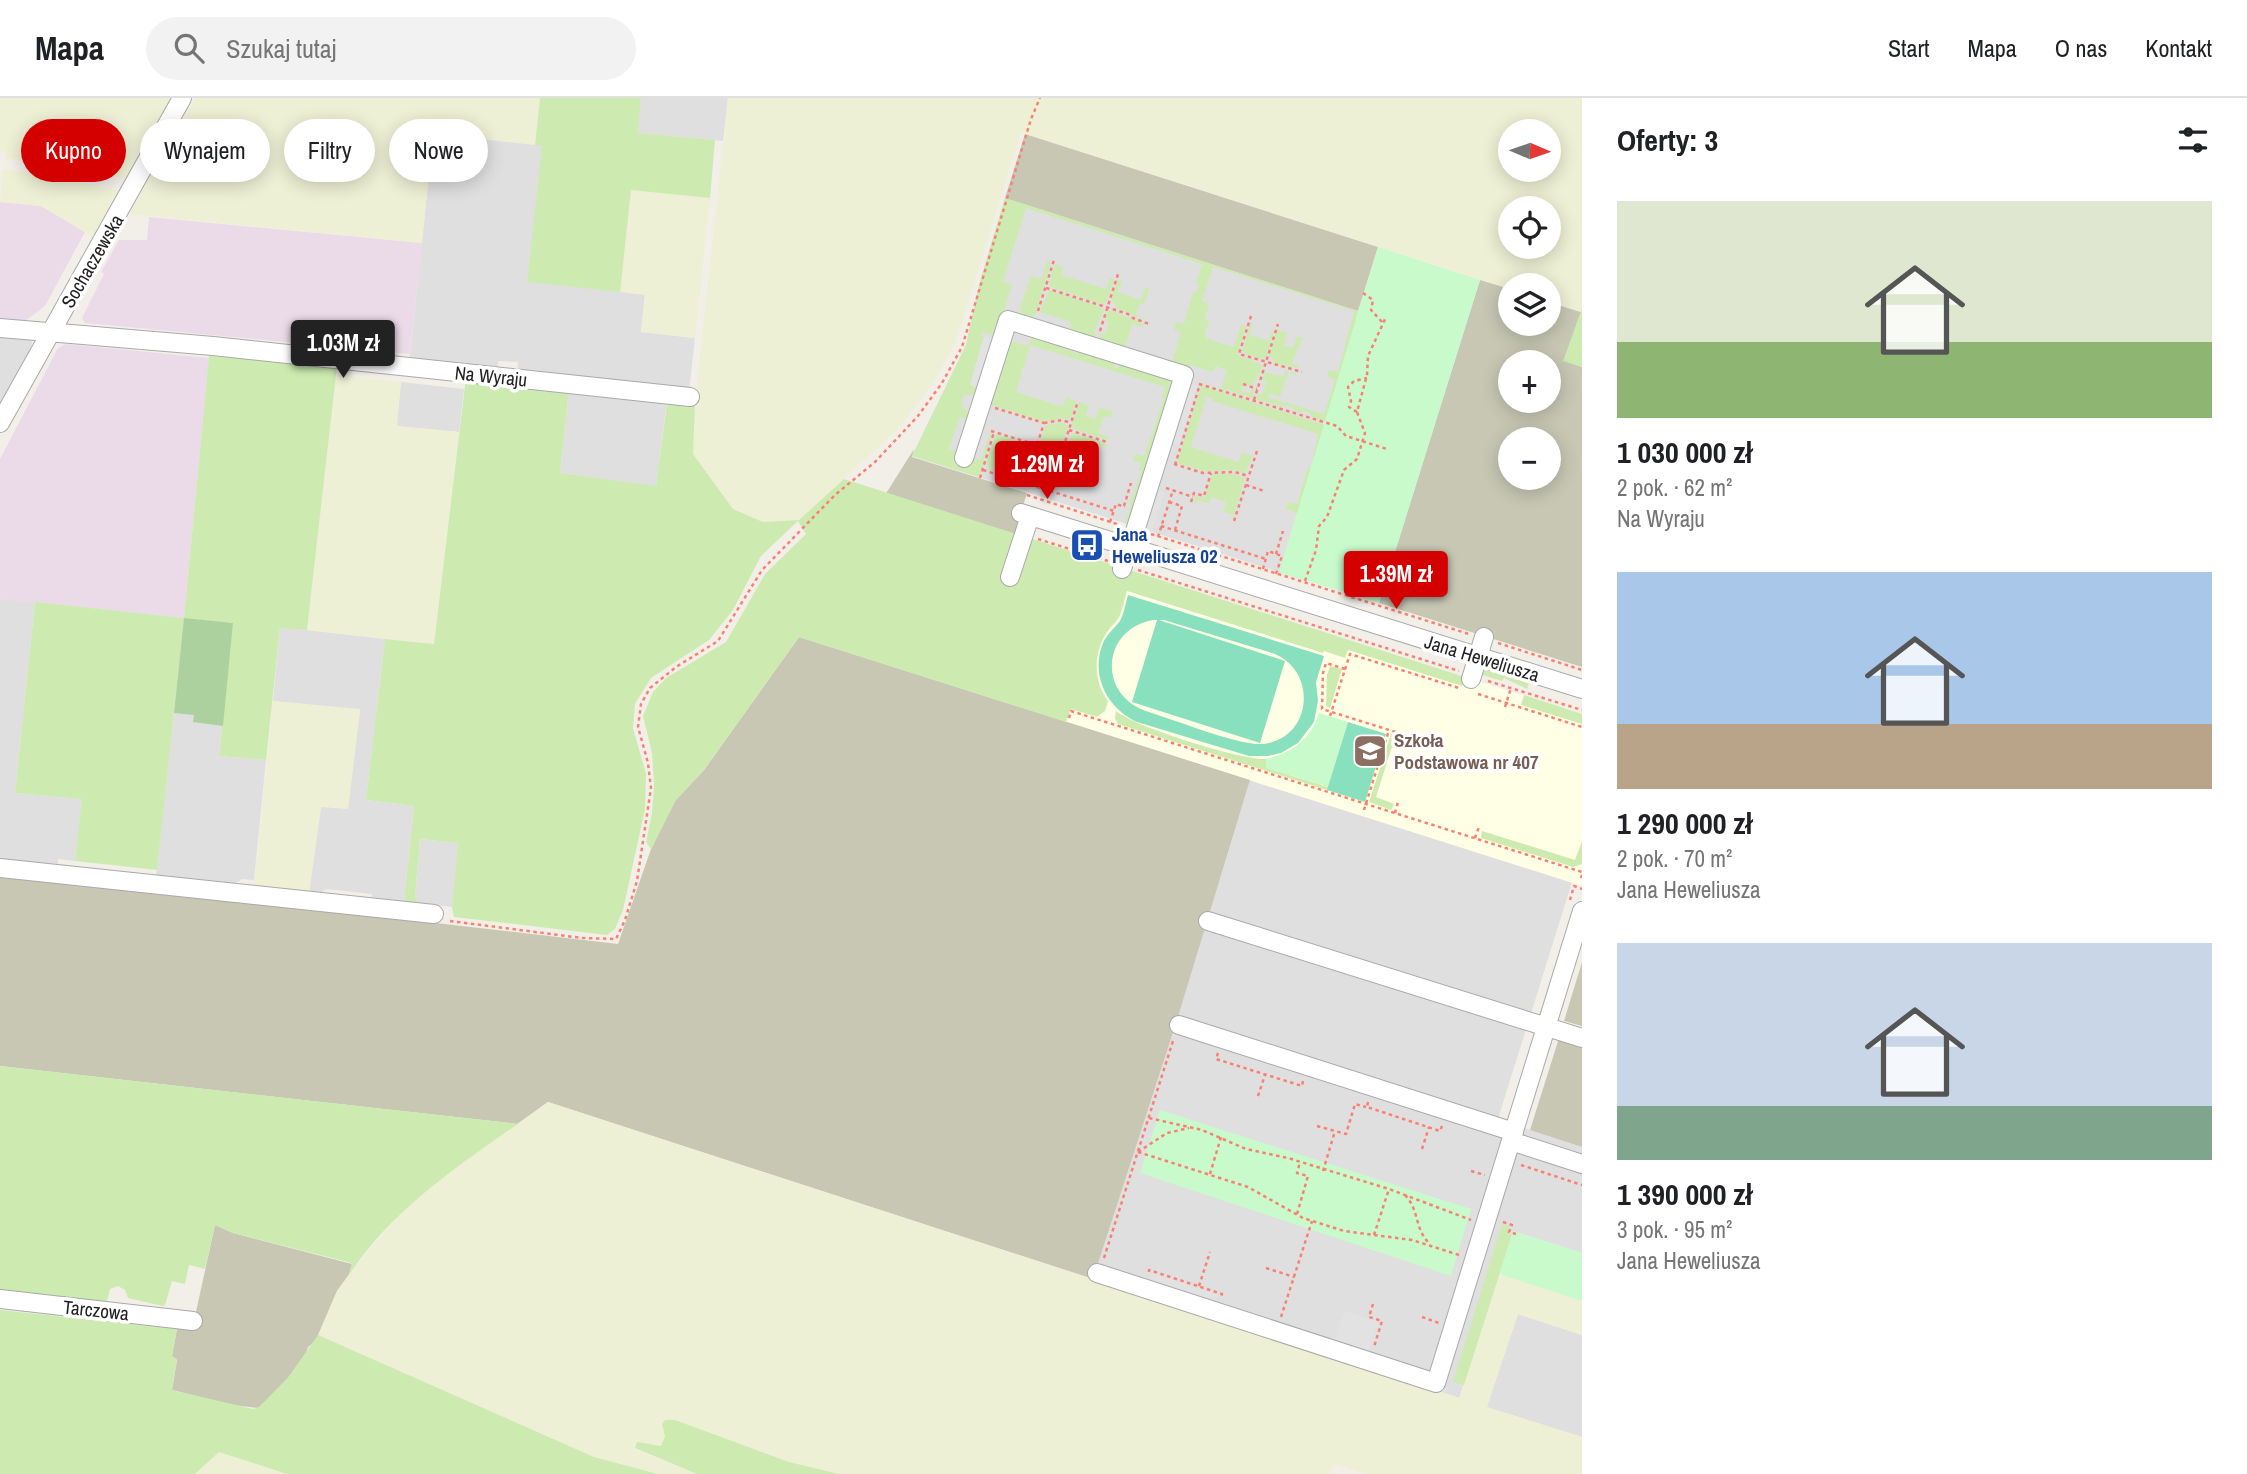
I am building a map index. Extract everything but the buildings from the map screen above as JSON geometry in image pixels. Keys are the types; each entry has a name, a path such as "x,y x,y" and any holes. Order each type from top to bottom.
{"street":[{"name":"Sochaczewska","path":"0,423 183,98"},
{"path":"964,458 1008,320 1184,375 1191,381 1166,462 1150,483 1123,567"},
{"name":"Na Wyraju","path":"0,328 213,346 690,397"},
{"name":"Jana Heweliusza","path":"1010,578 1026,515 1582,689"},
{"path":"1472,677 1484,638"},
{"path":"0,868 434,914"},
{"path":"1098,1274 1436,1383 1582,911"},
{"path":"1208,921 1582,1038"},
{"path":"1179,1025 1512,1136 1582,1164"},
{"name":"Tarczowa","path":"0,1299 193,1321"}],"path":[{"path":"434,914 446,920 582,938 616,939 637,881 651,788 648,763 638,727 641,704 650,688 676,667 718,642 762,570 835,495 875,462 918,416 942,383 962,346 1031,119 1040,98"},
{"path":"1033,328 1054,260"},
{"path":"1094,347 1118,274"},
{"path":"1046,288 1107,307 1149,324"},
{"path":"1363,293 1373,300 1371,310 1383,323"},
{"path":"1251,316 1239,354 1285,370 1301,372"},
{"path":"1357,412 1367,378 1368,356 1386,317"},
{"path":"1254,400 1278,324"},
{"path":"1305,583 1316,550 1319,526 1327,517 1344,470 1357,459 1365,433 1357,412 1349,407 1352,401 1348,387 1354,381 1367,378"},
{"path":"1248,476 1235,472 1203,473 1166,462 1191,381 1337,426 1346,436 1387,449"},
{"path":"1243,384 1257,389"},
{"path":"1059,461 1078,401"},
{"path":"989,406 1044,423 1062,420 1071,423"},
{"path":"1035,451 1044,423"},
{"path":"974,426 1037,445"},
{"path":"1069,430 1107,442"},
{"path":"980,478 994,432"},
{"path":"996,483 1008,444"},
{"path":"1234,521 1256,451"},
{"path":"982,470 1114,511"},
{"path":"1191,502 1194,493 1204,496 1211,473"},
{"path":"1110,522 1116,504 1126,507 1131,483"},
{"path":"1150,483 1193,497"},
{"path":"1246,485 1264,491"},
{"path":"1035,486 1029,496 1123,526"},
{"path":"1158,537 1173,491"},
{"path":"1073,510 1076,499"},
{"path":"1169,502 1182,506 1175,530"},
{"path":"1161,526 1266,559"},
{"path":"1276,554 1283,531"},
{"path":"1150,534 1582,670"},
{"path":"1189,546 1193,536"},
{"path":"1030,537 1582,710"},
{"path":"1226,558 1229,547"},
{"path":"1263,569 1268,551 1282,556 1276,573"},
{"path":"1331,714 1350,654 1505,705 1582,727"},
{"path":"1345,669 1326,663 1323,673 1322,709 1331,714 1378,724 1399,733"},
{"path":"1505,705 1511,688"},
{"path":"1069,718 1071,711 1475,838 1582,875"},
{"path":"1364,810 1389,730"},
{"path":"1395,813 1398,802"},
{"path":"1475,838 1479,827"},
{"path":"1574,886 1582,889"},
{"path":"1098,1274 1179,1025"},
{"path":"1258,1096 1265,1075"},
{"path":"1317,1126 1346,1134 1355,1104 1367,1107"},
{"path":"1149,1118 1192,1128 1221,1137 1246,1149 1389,1189 1471,1220"},
{"path":"1422,1149 1429,1127"},
{"path":"1138,1152 1167,1133 1192,1128"},
{"path":"1323,1171 1335,1131"},
{"path":"1209,1175 1221,1137"},
{"path":"1138,1152 1258,1192 1312,1221 1352,1233 1412,1240 1460,1256"},
{"path":"1297,1214 1308,1176 1297,1173 1300,1162"},
{"path":"1518,1164 1582,1185"},
{"path":"1471,1171 1485,1175"},
{"path":"1374,1236 1389,1189"},
{"path":"1404,1194 1415,1208 1422,1235 1432,1246"},
{"path":"1279,1324 1312,1221"},
{"path":"1500,1221 1512,1225 1509,1232 1517,1234"},
{"path":"1199,1286 1210,1252"},
{"path":"1266,1268 1294,1277"},
{"path":"1372,1354 1382,1321 1369,1317 1373,1304"},
{"path":"1422,1317 1439,1323"}],"shaded area":[{"path":"0,98 173,98 161,119 140,119 140,156 127,179 126,119 21,119 21,161 5,158 6,152 0,151"},
{"path":"195,98 540,98 535,145 488,140 488,119 389,119 389,182 428,182 422,243 129,214 147,182 270,182 270,119 183,119"},
{"path":"641,98 728,98 723,141 637,133"},
{"path":"728,98 1582,98 1581,312 1561,306 1561,273 1498,273 1498,285 1021,132 956,342 932,385 897,430 799,520 763,522 733,509 693,454 696,392"},
{"path":"1025,134 1378,247 1358,311 1005,198"},
{"path":"488,140 542,145 645,294 641,332 695,338 689,391 517,375 518,362 498,361 498,369 410,357 428,182 488,182"},
{"path":"3,169 21,172 21,182 79,182 120,191 94,237 41,206 0,202"},
{"path":"631,189 710,198 695,338 641,332 645,295 620,292"},
{"path":"1005,198 1358,311 1279,572 912,456 966,345 979,285"},
{"path":"0,202 41,206 85,232 45,306 20,325 0,323"},
{"path":"149,217 422,243 410,354 85,323 82,318 104,274 101,272 119,240 147,240"},
{"path":"1480,280 1498,285 1498,336 1561,336 1561,306 1581,312 1564,360 1582,367 1582,667 1379,603"},
{"path":"0,336 29,339 32,342 31,349 0,404"},
{"path":"984,336 995,340 980,388 970,385"},
{"path":"66,344 209,358 184,618 0,599 0,459 58,348"},
{"path":"336,375 401,382 397,426 459,432 434,644 307,630"},
{"path":"401,382 464,389 459,432 396,426"},
{"path":"1187,382 1198,386 1179,445 1168,442"},
{"path":"569,388 667,398 656,487 560,473"},
{"path":"914,449 912,457 1027,493 1014,535 885,495"},
{"path":"1154,489 1165,492 1152,532 1142,529"},
{"name":"Szkoła Podstawowa nr 407","path":"1115,567 1582,714 1582,886 1066,722"},
{"path":"0,599 35,602 15,793 83,799 75,861 58,859 58,864 0,859"},
{"path":"184,618 233,623 219,756 266,760 254,880 242,879 236,883 156,876"},
{"path":"280,627 385,639 366,800 414,806 404,902 372,897 372,894 326,889 319,894 309,893 321,806 348,808 360,710 273,701"},
{"path":"799,637 1250,780 1178,1017 1093,1279 548,1102 518,1124 0,1066 0,873 618,944 651,849 675,801 704,770"},
{"path":"273,701 360,709 348,809 321,807 309,893 254,887"},
{"path":"1250,780 1572,882 1498,1119 1582,1147 1582,1253 1513,1231 1460,1398 1093,1279 1178,1017"},
{"path":"420,839 459,843 452,907 419,903 415,898"},
{"path":"1582,962 1582,1026 1564,1021"},
{"path":"1559,1038 1582,1046 1582,1147 1530,1130"},
{"path":"548,1102 1459,1398 1500,1272 1502,1275 1582,1301 1582,1335 1518,1314 1487,1407 1582,1437 1582,1474 1366,1474 1334,1464 1330,1474 839,1474 789,1462 710,1433 662,1424 665,1436 661,1446 636,1450 697,1474 658,1474 594,1457 318,1335 337,1291 355,1266 405,1209 447,1174"},
{"path":"215,1225 233,1233 352,1264 349,1275 337,1291 316,1341 308,1347 305,1356 287,1379 259,1408 232,1405 172,1390 177,1360 172,1356 177,1329 192,1330"},
{"path":"1152,1273 1218,1295 1215,1306 1148,1284"},
{"path":"1344,1311 1379,1322 1369,1351 1335,1340"},
{"path":"1518,1314 1582,1335 1582,1437 1486,1407"},
{"path":"219,1452 287,1474 195,1474"}],"green space":[{"path":"540,98 641,98 638,133 715,140 710,198 631,190 620,292 527,282 542,146 535,145"},
{"path":"1005,198 1358,311 1338,425 1312,417 1304,411 1300,413 1286,405 1282,407 1256,399 1258,394 1262,395 1266,382 1262,380 1264,372 1283,376 1285,371 1296,373 1288,373 1280,397 1269,393 1267,397 1324,414 1335,380 1327,377 1329,370 1338,372 1354,311 1213,267 1202,301 1209,304 1205,319 1209,321 1205,335 1207,339 1234,347 1241,325 1246,326 1237,355 1263,365 1253,386 1243,384 1242,391 1250,393 1252,388 1255,390 1253,398 1191,380 1221,388 1227,370 1215,366 1213,372 1190,365 1183,367 1098,342 1101,333 1105,334 1109,322 1105,320 1107,311 1113,311 1144,324 1143,327 1132,324 1125,348 1172,362 1181,332 1174,330 1176,322 1184,324 1193,292 1196,293 1199,284 1196,283 1202,264 1026,208 1003,282 1012,285 996,336 983,332 982,335 984,336 970,384 980,388 973,395 964,395 961,405 968,411 970,421 960,417 949,449 981,460 990,432 992,433 979,477 912,456 966,345 979,285"},
{"path":"1378,247 1480,280 1379,603 1279,572"},
{"path":"1047,261 1051,263 1035,316 1021,314 1020,309 1031,276 1041,279"},
{"path":"1063,263 1061,275 1106,289 1110,278 1114,279 1107,301 1102,304 1050,287 1055,264 1062,266"},
{"path":"1117,280 1122,281 1118,292 1141,300 1145,287 1149,289 1144,304 1140,303 1136,315 1145,320 1116,308 1111,301"},
{"path":"1049,290 1101,307 1104,311 1096,327 1094,341 1069,333 1071,322 1040,312"},
{"path":"1582,309 1582,367 1563,361"},
{"path":"1251,322 1250,335 1268,341 1275,329 1266,357 1259,359 1242,352"},
{"path":"1277,330 1287,333 1284,345 1293,348 1297,337 1303,337 1292,363 1299,366 1298,368 1274,364 1273,358 1269,357"},
{"path":"1032,337 1070,349 1076,354 1078,352 1113,363 1118,368 1121,365 1172,381 1173,388 1131,526 1125,524 1131,505 1129,504 1142,471 1139,470 1141,463 1133,461 1135,454 1144,456 1164,398 1165,387 1030,345 1016,392 1063,407 1066,397 1076,401 1070,420 1062,418 1046,422 991,405 1011,341 1028,346"},
{"path":"209,356 337,366 307,630 280,628 266,760 219,756 233,623 184,619 157,870 75,861 82,799 15,793 35,602 184,618"},
{"path":"466,377 569,388 560,473 656,486 667,402 695,405 693,454 733,509 763,522 799,520 844,479 1465,677 1462,686 1348,650 1345,658 1324,651 1323,653 1127,591 1120,616 1102,640 1097,658 1097,676 1108,701 1105,711 1097,717 1071,709 1066,722 799,637 704,770 675,801 651,849 646,842 654,785 652,753 643,716 653,692 666,678 726,642 765,574 806,534 798,521 761,556 733,610 709,640 651,678 635,704 633,728 646,774 645,809 623,910 615,929 607,935 454,917 452,907 458,843 420,839 415,897 419,903 404,902 414,806 366,800 385,639 434,644"},
{"path":"1201,386 1335,428 1304,580 1279,572 1297,513 1286,509 1288,502 1297,504 1308,467 1311,467 1318,434 1212,401 1212,398 1204,396 1206,399 1191,447 1238,462 1242,453 1253,456 1245,474 1235,470 1203,471 1177,463"},
{"path":"1079,402 1089,405 1086,416 1095,419 1099,408 1113,411 1111,418 1104,416 1098,433 1109,437 1108,440 1073,429"},
{"path":"1062,422 1068,426 1057,460 1054,459 1056,449 1043,445 1040,453 1038,452 1045,426"},
{"path":"1072,433 1107,444 1106,447 1095,444 1089,463 1096,466 1094,473 1081,467 1083,456 1075,454 1071,465 1061,461"},
{"path":"996,434 1027,444 1025,450 1002,443 1000,447 997,446 992,471 988,470 989,466 986,465"},
{"path":"1212,474 1234,474 1245,478 1234,515 1223,512 1226,502 1211,497 1209,504 1198,500 1196,504 1193,502 1195,496 1205,498"},
{"path":"1128,595 1324,656 1316,682 1318,701 1314,722 1298,743 1281,753 1249,756 1137,722 1126,716 1104,689 1100,678 1099,655 1103,643 1120,621","holes":["1157,620 1132,702 1260,743 1285,661 1159,620 1164,620 1275,654 1289,663 1303,690 1299,719 1291,731 1278,740 1262,744 1252,743 1222,737 1130,703 1119,691 1113,677 1115,648 1136,626"]},
{"path":"184,618 233,623 223,726 193,722 194,715 174,713"},
{"path":"1330,666 1342,669 1330,708 1326,706"},
{"path":"1487,669 1530,680 1527,689 1504,678 1502,681 1479,674"},
{"path":"1524,695 1582,714 1582,724 1521,705"},
{"path":"1116,711 1127,718 1188,741 1234,754 1266,759 1267,768 1328,787 1327,790 1118,724"},
{"path":"1319,713 1348,722 1328,787 1266,768 1266,759 1292,749 1306,737"},
{"path":"1348,722 1386,734 1365,802 1327,790"},
{"path":"1391,734 1396,734 1376,797 1394,804 1391,810 1369,802"},
{"path":"1482,831 1575,860 1582,841 1582,864 1573,867 1481,838"},
{"path":"0,1066 518,1124 426,1191 385,1230 349,1275 352,1264 348,1262 233,1233 215,1225 205,1269 189,1265 185,1284 172,1281 165,1305 162,1306 128,1298 125,1290 118,1286 110,1289 106,1305 0,1294"},
{"path":"1160,1110 1471,1209 1451,1276 1140,1173"},
{"path":"1502,1224 1510,1227 1508,1233 1512,1235 1464,1385 1453,1382"},
{"path":"1513,1231 1582,1253 1582,1301 1502,1275 1500,1272"},
{"path":"0,1310 177,1329 172,1356 177,1359 172,1390 253,1409 259,1407 287,1379 318,1335 594,1457 658,1474 287,1474 219,1452 195,1474 0,1474"},
{"path":"665,1420 675,1420 789,1462 839,1474 697,1474 635,1448 637,1442 661,1446 665,1436 662,1424"}],"place":[{"name":"Jana Heweliusza 02","path":"1087,545"},
{"name":"Szkoła Podstawowa nr 407","path":"1370,751"}]}
